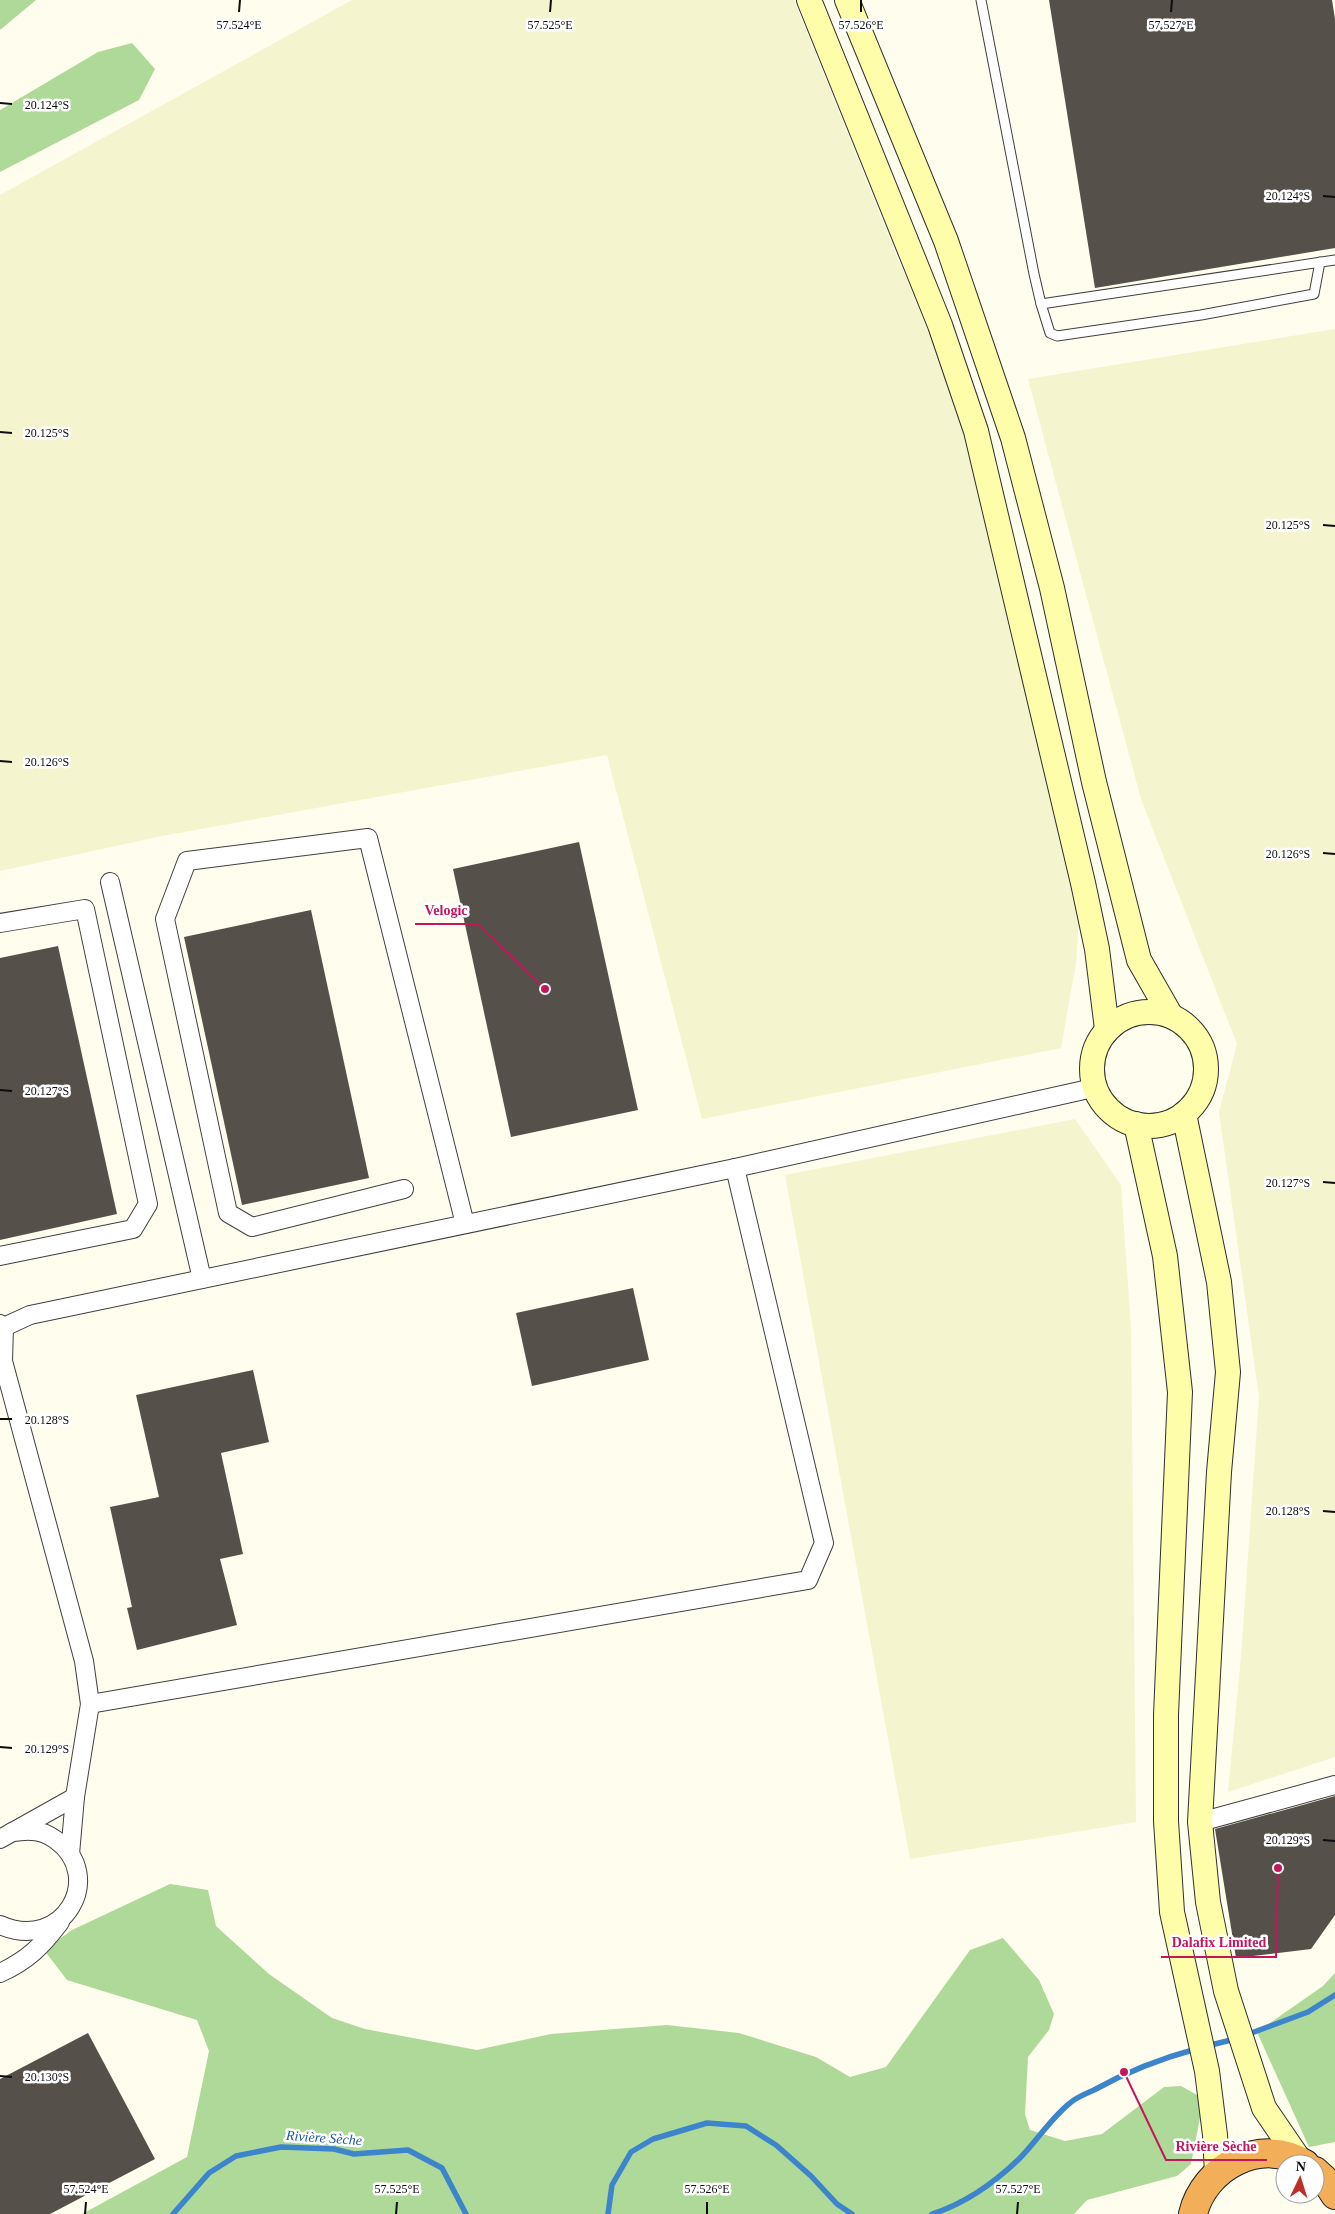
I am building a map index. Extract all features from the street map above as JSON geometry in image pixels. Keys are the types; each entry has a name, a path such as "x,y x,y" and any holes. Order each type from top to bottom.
{"highway":[{"path":"1192,2214 1201,2191 1226,2166 1243,2158 1263,2154 1275,2155"}],"street":[{"path":"809,0 940,325 976,431 1085,892 1097,949 1108,1030"},
{"path":"846,0 946,241 1013,438 1052,588 1094,782 1139,960 1170,1016"},
{"path":"404,1189 252,1228 228,1213 165,919 187,861 368,838 465,1224"},
{"path":"110,882 202,1279"},
{"path":"0,923 84,909 148,1204 133,1229 0,1256"},
{"path":"1154,1012 1170,1016 1186,1024 1197,1037 1204,1053 1206,1070 1204,1086 1196,1102 1184,1114 1169,1122 1153,1125 1136,1124 1122,1119 1110,1110 1093,1088 1092,1063 1097,1045 1108,1030 1121,1019 1137,1013 1154,1012"},
{"path":"70,1854 75,1797 90,1704 84,1661 3,1361 2,1326 30,1314 735,1168 1093,1088"},
{"path":"1184,1114 1219,1282 1228,1372 1219,1472 1200,1822 1208,1902 1226,1991 1264,2108 1302,2154"},
{"path":"1136,1124 1166,1256 1180,1392 1166,1714 1166,1821 1172,1912 1207,2071 1215,2135 1217,2173"},
{"path":"90,1704 808,1580 824,1543 735,1168"},
{"path":"1200,1822 1335,1785"},
{"path":"6,1836 75,1797"},
{"path":"0,1973 18,1965 41,1947 73,1902 78,1888 77,1870 70,1854 49,1835 32,1830 6,1836"},
{"path":"0,1925 13,1930 31,1932 49,1927 63,1917"}],"lane":[{"path":"981,0 1041,304 1050,333 1058,336 1191,316 1314,294 1320,262"},
{"path":"1041,304 1335,260"}],"green space":[{"path":"0,0 36,0 0,30"},
{"path":"352,0 794,0 899,262 960,389 1081,891 1076,963 1061,1048 702,1119 607,755 162,836 0,871 0,195"},
{"path":"132,43 155,69 139,100 0,172 0,110 98,52"},
{"path":"1335,329 1335,1757 1228,1792 1241,1657 1259,1397 1219,1112 1237,1044 1141,799 1028,379"},
{"path":"1075,1119 1121,1185 1131,1328 1136,1822 910,1859 785,1175"},
{"path":"170,1884 208,1890 216,1926 269,1974 332,2018 365,2029 477,2050 551,2034 667,2025 739,2033 816,2057 850,2077 886,2067 970,1950 1003,1938 1039,1980 1054,2014 1049,2030 1028,2057 1025,2114 1030,2130 1065,2141 1102,2134 1164,2087 1181,2086 1197,2095 1201,2113 1191,2164 1177,2176 1087,2200 1074,2214 82,2214 187,2157 209,2051 197,2020 67,1980 44,1950 72,1930"},
{"path":"1335,1973 1335,2142 1309,2147 1257,2032 1323,1986"}],"building":[{"path":"1049,0 1332,0 1335,19 1335,248 1095,288"},
{"path":"579,842 638,1110 511,1137 453,869"},
{"path":"311,910 369,1178 242,1205 184,937"},
{"path":"58,946 117,1214 0,1240 0,958"},
{"path":"633,1288 649,1360 532,1386 516,1313"},
{"path":"253,1370 269,1442 221,1453 243,1554 220,1559 237,1625 137,1650 127,1608 132,1607 110,1507 159,1497 136,1395"},
{"path":"1335,1796 1335,1915 1311,1949 1236,1958 1215,1829"},
{"path":"88,2033 155,2159 50,2214 0,2214 0,2079"}],"waterway":[{"name":"Rivière Sèche","path":"1246,2035 1308,2012 1335,1995"},
{"name":"Rivière Sèche","path":"1207,2046 1235,2039"},
{"name":"Rivière Sèche","path":"932,2214 967,2198 1000,2176 1026,2152 1056,2116 1076,2099 1144,2066 1196,2049"},
{"name":"Rivière Sèche","path":"608,2214 612,2185 631,2152 653,2139 707,2123 746,2126 776,2145 811,2176 837,2204 852,2214"},
{"name":"Rivière Sèche","path":"173,2214 209,2173 236,2156 281,2147 334,2149 354,2154 408,2150 442,2168 466,2214"}],"place":[{"name":"Velogic","path":"545,989"},
{"name":"Dalafix Limited","path":"1278,1868"},
{"name":"Rivière Sèche","path":"1124,2072"}]}
